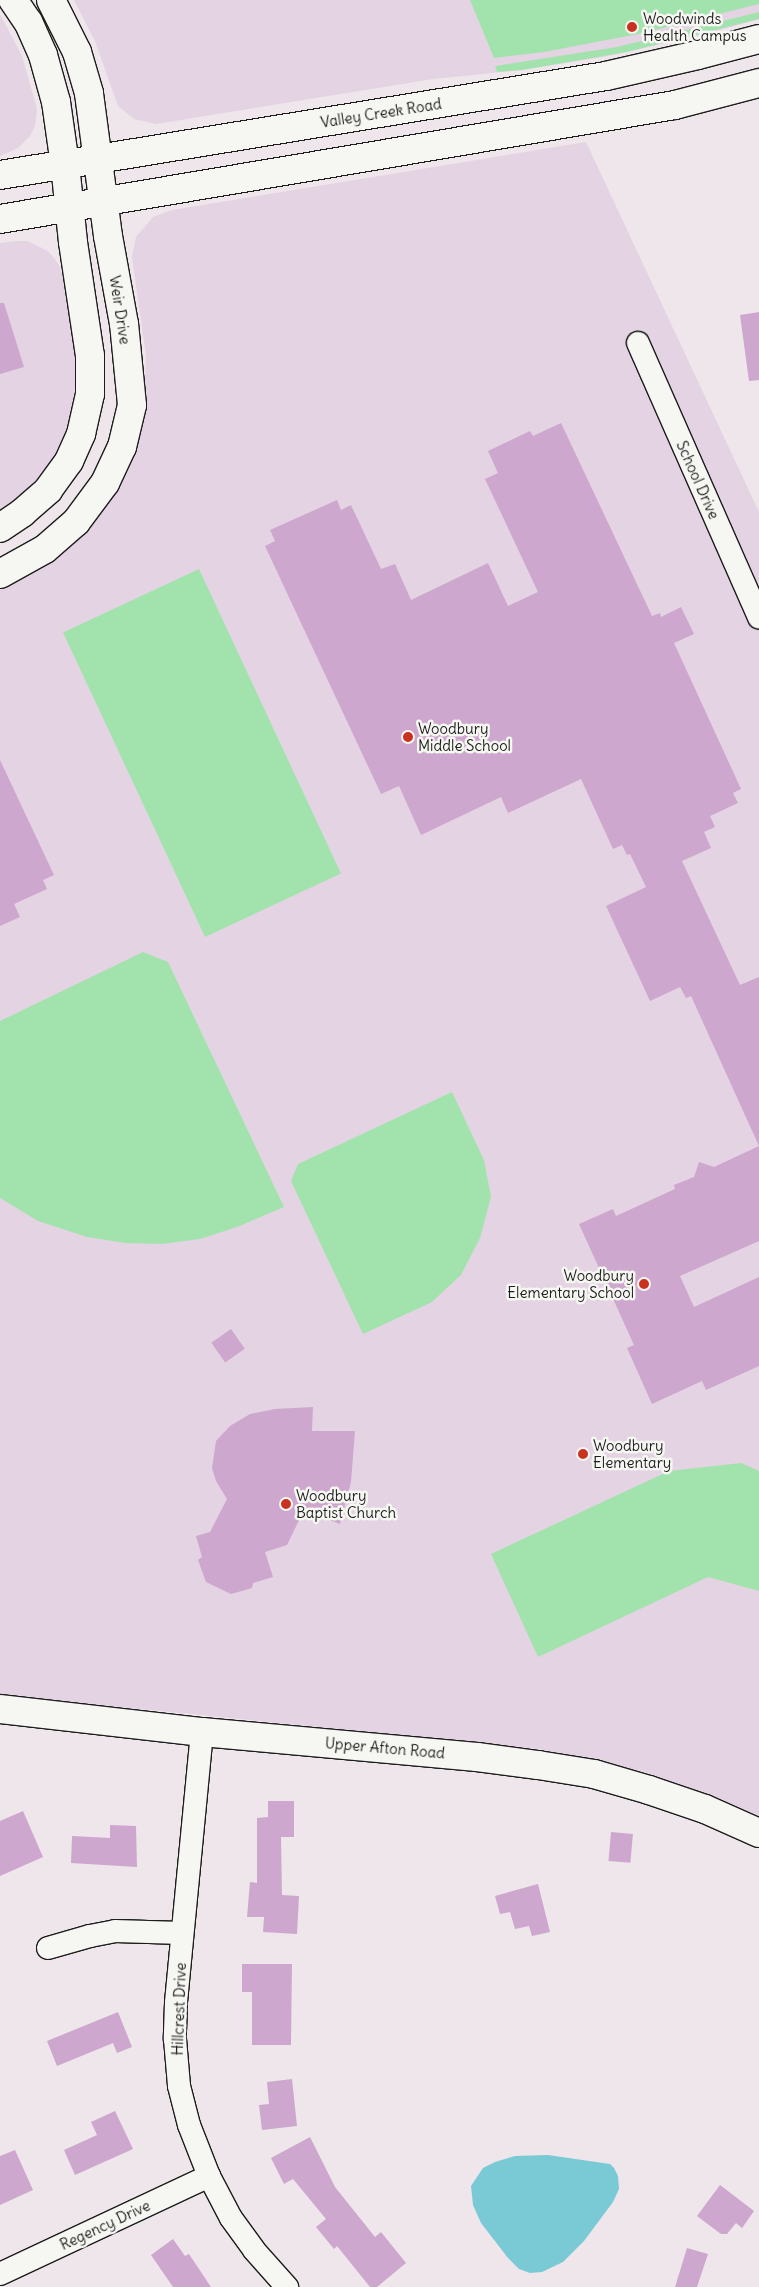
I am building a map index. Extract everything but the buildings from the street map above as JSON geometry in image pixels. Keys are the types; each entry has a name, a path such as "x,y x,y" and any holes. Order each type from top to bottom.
{"street":[{"path":"0,528 22,513 48,490 68,461 80,434 90,394 90,356 73,242 56,102 46,62 32,30 13,0"},
{"name":"Weir Drive","path":"0,574 16,567 45,549 76,522 105,483 122,447 132,405 124,324 104,202 92,109 83,69 68,31 51,0"},
{"name":"Valley Creek Road","path":"0,175 606,76 759,39"},
{"path":"0,219 675,105 759,83"},
{"name":"School Drive","path":"638,343 759,616"},
{"name":"Upper Afton Road","path":"0,1709 202,1732 477,1757 594,1774 705,1809 759,1833"},
{"name":"Hillcrest Drive","path":"202,1732 182,1933 175,2039 179,2086 188,2125 209,2176 231,2218 254,2250 287,2287"},
{"path":"48,1948 115,1931 182,1933"},
{"name":"Regency Drive","path":"0,2274 209,2176"}],"shaded area":[{"path":"74,0 759,0 759,19 706,34 603,57 522,70 433,79 156,124 134,119 118,106 95,41"},
{"path":"0,14 22,56 37,109 35,126 30,136 18,148 0,156"},
{"path":"586,142 759,512 759,1816 719,1798 641,1771 540,1749 0,1695 0,589 31,574 55,558 144,409 146,356 132,257 136,237 153,217 172,210"},
{"path":"27,241 49,252 59,265 65,284 74,340 77,375 69,423 55,455 30,487 0,511 0,243"}],"green space":[{"name":"Woodwinds Health Campus","path":"470,0 759,0 759,4 638,34 544,52 494,58"},
{"path":"759,12 759,19 627,52 522,70 497,72 495,66 617,47"},
{"path":"199,569 341,874 205,937 63,632"},
{"path":"143,952 168,962 284,1207 237,1227 200,1239 162,1244 125,1243 87,1237 38,1221 0,1198 0,1021"},
{"path":"452,1092 484,1160 491,1197 480,1238 461,1275 432,1302 363,1334 291,1181 298,1164"},
{"path":"741,1463 759,1471 759,1591 708,1577 538,1657 491,1554 669,1471"}],"water":[{"path":"548,2155 610,2164 618,2176 619,2189 613,2202 584,2241 563,2262 542,2272 530,2273 519,2269 508,2258 481,2223 473,2205 471,2186 483,2168 495,2162 515,2156"}],"place":[{"name":"Woodwinds Health Campus","path":"632,27"},
{"name":"Woodbury Middle School","path":"408,737"},
{"name":"Woodbury Elementary School","path":"644,1284"},
{"name":"Woodbury Elementary","path":"583,1454"},
{"name":"Woodbury Baptist Church","path":"286,1504"}]}
